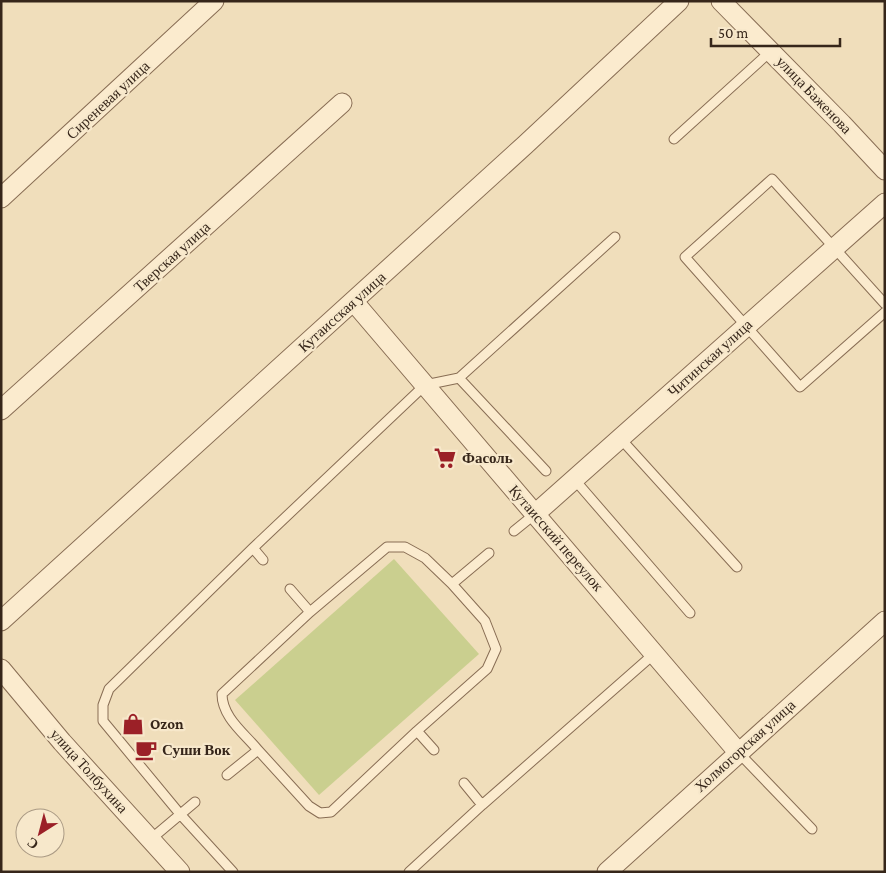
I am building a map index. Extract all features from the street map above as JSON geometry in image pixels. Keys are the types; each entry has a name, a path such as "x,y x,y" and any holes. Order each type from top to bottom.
{"street":[{"name":"Сиреневая улица","path":"1,198 214,1"},
{"name":"Кутаисская улица","path":"1,620 354,302 679,1"},
{"name":"улица Баженова","path":"721,1 885,170"},
{"name":"Тверская улица","path":"1,410 342,103"},
{"name":"Читинская улица","path":"535,514 885,203"},
{"name":"Кутаисский переулок","path":"354,302 738,752"},
{"name":"Холмогорская улица","path":"607,872 885,620"},
{"name":"улица Толбухина","path":"1,669 62,742 180,872"}],"lane":[{"path":"674,139 771,51"},
{"path":"885,304 772,179 685,257 800,387 885,312"},
{"path":"233,872 180,814 102,721 103,706 109,689 253,548 425,385 459,378 615,237"},
{"path":"459,378 546,471"},
{"path":"620,438 737,567"},
{"path":"574,479 690,613"},
{"path":"514,531 535,514"},
{"path":"387,547 405,548 424,558 452,584 485,621 496,650 487,670 417,731 331,812 320,813 309,806 226,714 222,704 222,694 310,612 387,547"},
{"path":"253,548 263,560"},
{"path":"452,584 489,553"},
{"path":"290,590 310,612"},
{"path":"409,872 482,805 655,654"},
{"path":"417,731 434,750"},
{"path":"227,775 258,750"},
{"path":"738,752 812,829"},
{"path":"464,783 482,805"},
{"path":"151,839 195,802"}],"green space":[{"path":"394,559 479,654 319,795 235,700"}],"place":[{"name":"Фасоль","path":"445,458"},
{"name":"Ozon","path":"133,724"},
{"name":"Суши Вок","path":"146,750"}]}
